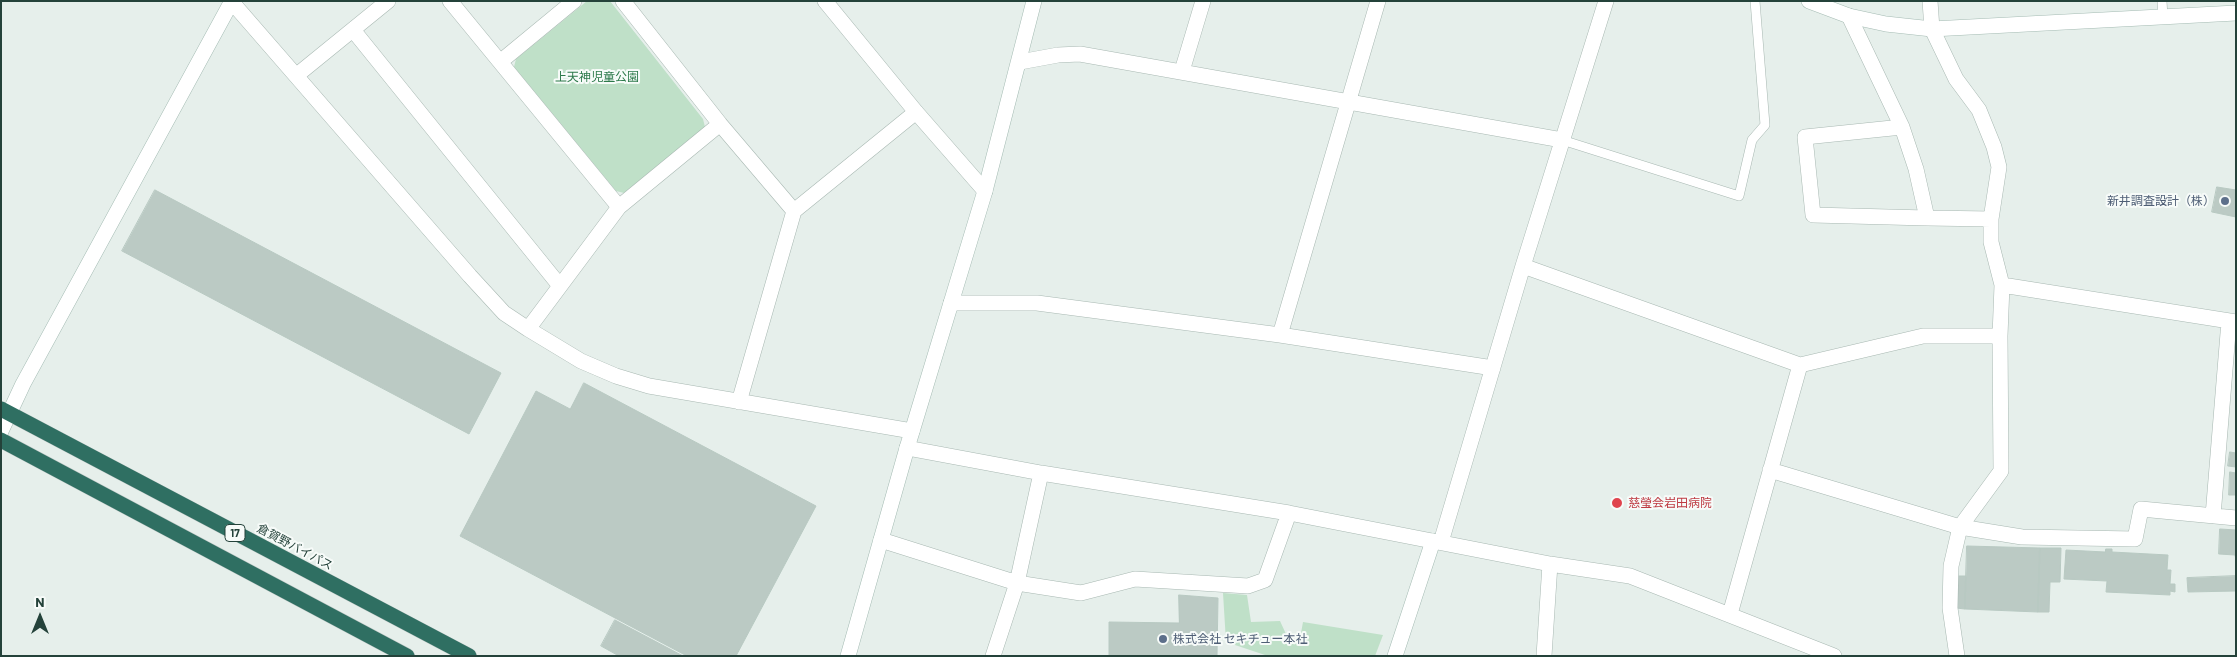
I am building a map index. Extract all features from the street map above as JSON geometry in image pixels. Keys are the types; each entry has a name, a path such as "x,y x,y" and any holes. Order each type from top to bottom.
{"highway":[{"name":"倉賀野バイパス","path":"5,411 469,656"},
{"name":"17","path":"1,440 407,656"}],"street":[{"path":"1,431 5,411 231,1 470,276 504,313 528,329 581,361 616,376 650,386 912,431"},
{"path":"296,75 388,1"},
{"path":"450,1 618,207"},
{"path":"500,62 574,1"},
{"path":"623,1 720,124 794,211"},
{"path":"825,1 916,112 985,191"},
{"path":"848,656 912,431 985,191 1020,62 1034,1"},
{"path":"1182,71 1203,1"},
{"path":"1280,335 1350,102 1378,1"},
{"path":"1395,656 1437,542 1493,368 1606,1"},
{"path":"1809,1 1849,16 1886,24 1932,29 2236,13"},
{"path":"1930,1 1932,29 1956,80 1979,110 1994,146 1999,167 1991,219 1991,242 2002,285 2000,336 2001,471 1960,527 1951,566 1950,608 1957,656"},
{"path":"1849,16 1902,127 1916,169 1926,218"},
{"path":"353,30 560,286"},
{"path":"1020,62 1058,55 1080,54 1562,140"},
{"path":"739,402 794,211 916,112"},
{"path":"528,329 618,207 720,124"},
{"path":"1902,127 1805,137 1812,215 1991,219"},
{"path":"1523,266 1800,365 1923,336 2000,336"},
{"path":"2002,285 2232,322 2213,516"},
{"path":"951,303 1037,303 1280,335 1493,368"},
{"path":"1730,614 1800,365"},
{"path":"907,448 1041,474 1289,513 1550,564 1630,576 1834,656"},
{"path":"1770,470 1960,527 2022,537 2134,539 2141,509 2236,518"},
{"path":"993,656 1017,583 1041,474"},
{"path":"881,540 1017,583 1082,594 1134,579 1248,586 1265,580 1289,513"},
{"path":"1544,656 1550,564"}],"lane":[{"path":"1562,140 1739,196 1752,140 1765,125 1755,1"},
{"path":"2162,1 2163,17"}],"green space":[{"name":"上天神児童公園","path":"587,1 610,1 703,119 705,127 624,193 616,191 514,67 516,59"},
{"path":"1223,593 1247,595 1251,622 1280,621 1286,634 1301,633 1303,622 1383,635 1375,656 1268,656 1226,642"}],"building":[{"name":"新井調査設計（株）","path":"2217,187 2236,190 2236,217 2212,212"},
{"path":"155,190 501,373 469,434 122,251"},
{"path":"584,383 816,506 736,656 687,656 460,536 536,391 570,409"},
{"path":"2230,452 2236,453 2236,467 2228,466"},
{"path":"2230,472 2236,473 2236,495 2229,495"},
{"path":"2220,529 2236,530 2236,560 2235,555 2219,554"},
{"path":"1967,546 2040,548 2038,612 1965,609"},
{"path":"2040,548 2061,548 2060,582 2050,582 2049,612 2038,612"},
{"path":"2106,549 2112,549 2112,552 2168,555 2167,570 2171,570 2170,584 2175,584 2175,592 2170,591 2170,595 2106,592 2107,581 2064,579 2066,550 2105,552"},
{"path":"1957,576 1966,576 1965,609 1956,608"},
{"path":"2236,576 2236,591 2188,592 2187,578"},
{"name":"株式会社 セキチュー本社","path":"1179,595 1218,598 1217,656 1109,656 1109,622 1179,623"},
{"path":"615,620 683,656 619,656 601,646"}],"place":[{"name":"新井調査設計（株）","path":"2225,201"},
{"name":"慈瑩会岩田病院","path":"1617,503"},
{"name":"株式会社 セキチュー本社","path":"1163,639"}]}
